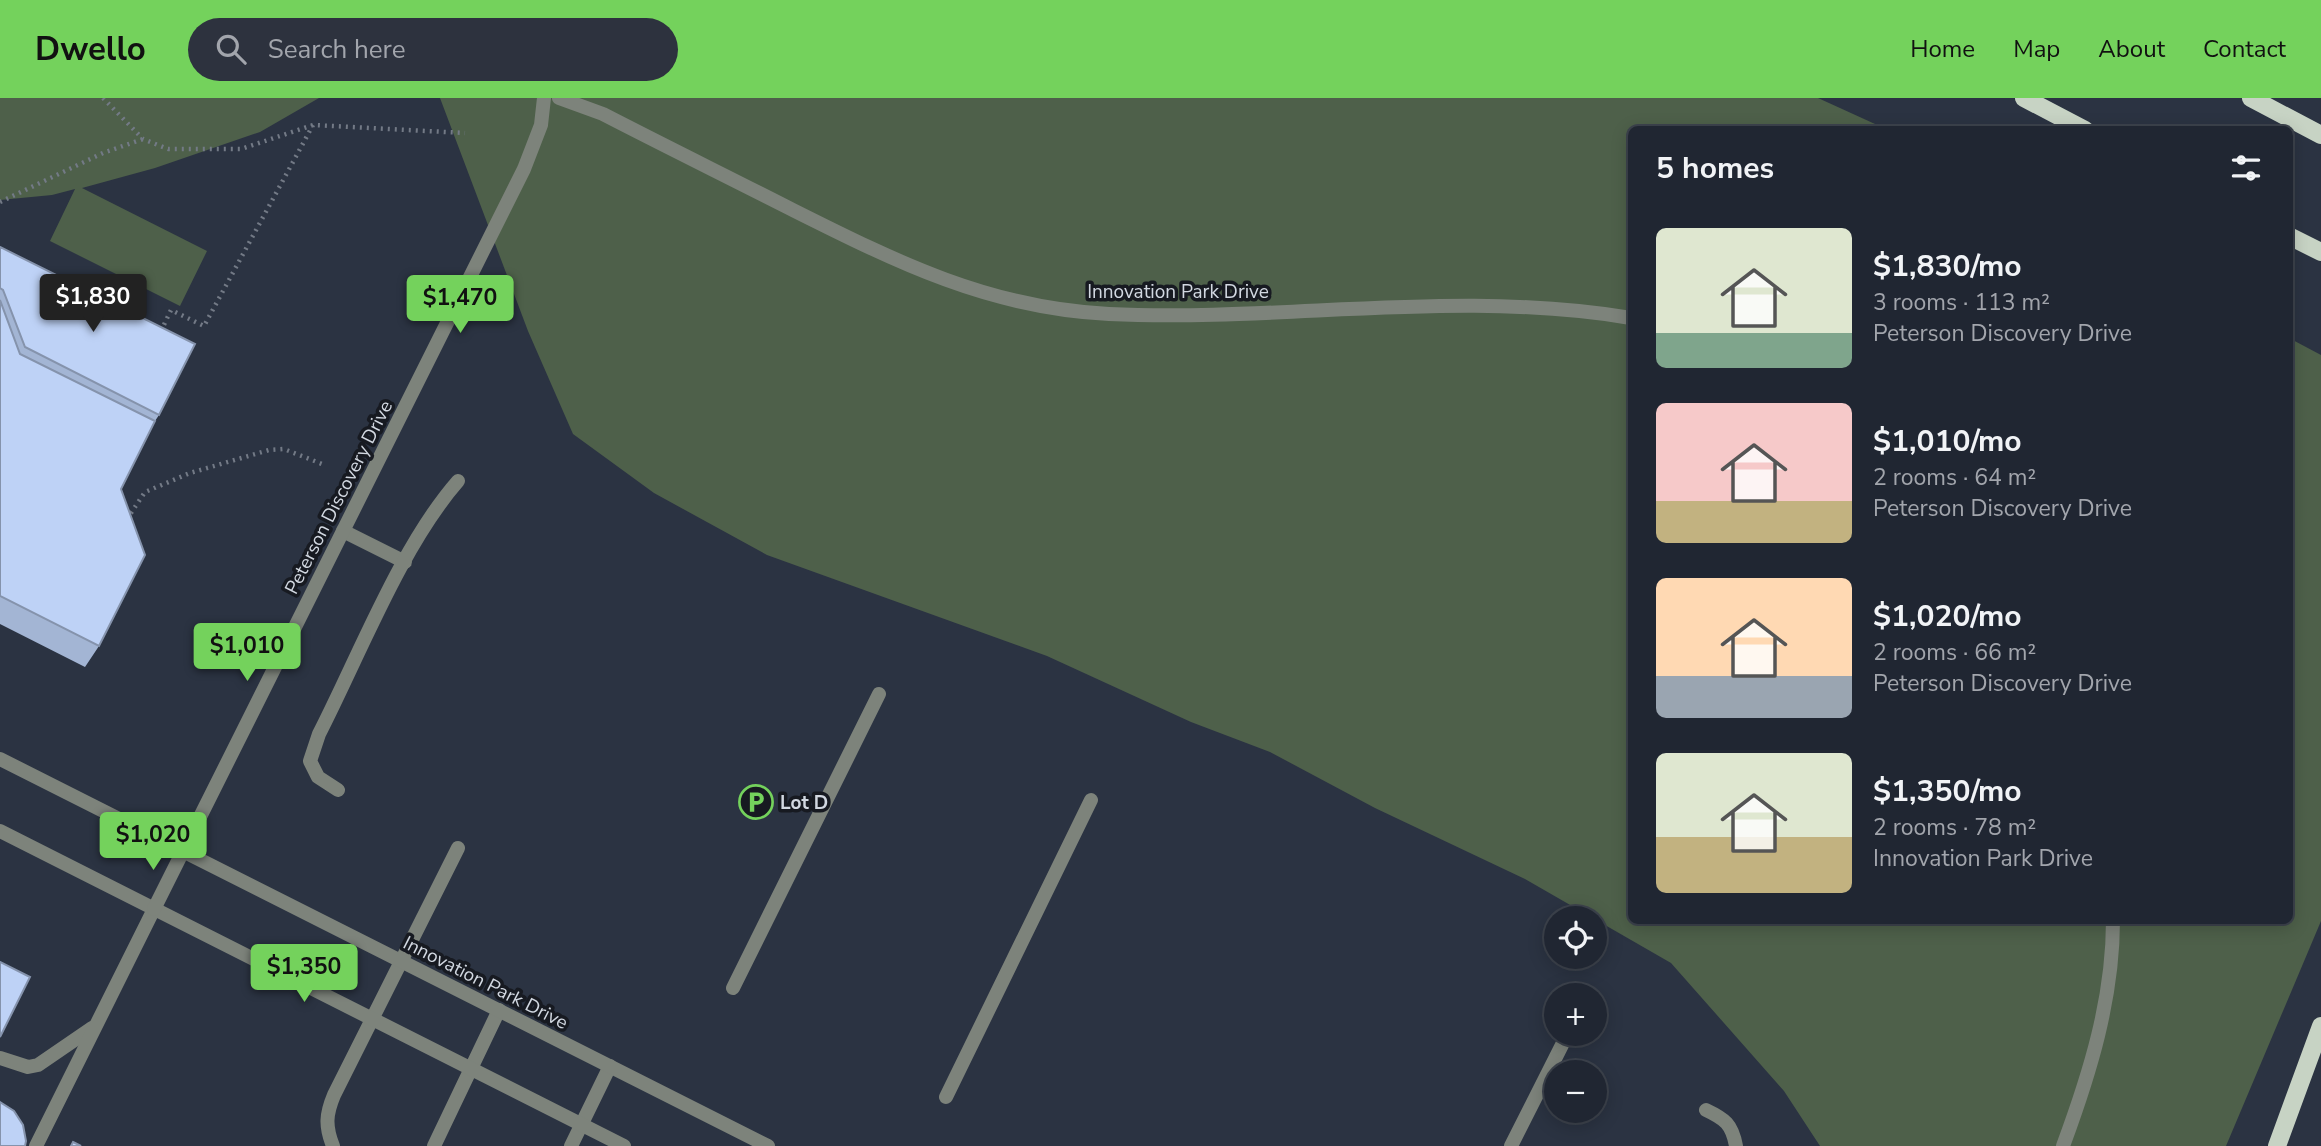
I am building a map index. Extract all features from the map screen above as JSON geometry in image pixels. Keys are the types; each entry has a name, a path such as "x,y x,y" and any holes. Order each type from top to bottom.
{"main road":[{"path":"2024,98 2077,126"},
{"path":"2251,98 2321,135"},
{"path":"2293,238 2321,252"},
{"path":"2277,1146 2321,1026"}],"street":[{"name":"Peterson Discovery Drive","path":"36,1146 524,169 541,125 544,98"},
{"name":"Innovation Park Drive","path":"559,98 603,114 874,251 965,289 1006,299 1109,314 1493,304 1579,309 1628,317"},
{"path":"338,790 318,777 310,761 319,734 405,562 437,505 458,481"},
{"path":"343,531 405,562"},
{"path":"733,988 879,694"},
{"name":"Innovation Park Drive","path":"0,759 768,1146"},
{"path":"946,1097 1091,800"},
{"path":"0,831 624,1146"},
{"path":"334,1146 328,1132 326,1115 399,960 458,848"},
{"path":"2063,1146 2087,1083 2104,1018 2113,952 2113,924"},
{"path":"434,1146 499,1010"},
{"path":"0,1058 28,1067 38,1065 96,1025"},
{"path":"1511,1146 1561,1046"},
{"path":"571,1146 610,1066"},
{"path":"1706,1110 1726,1119 1733,1129 1736,1146"}],"path":[{"path":"103,98 143,139 167,149 241,149 313,125 465,133"},
{"path":"157,340 171,310 204,326 313,125"},
{"path":"0,202 103,153 143,139"},
{"path":"121,529 145,492 190,473 284,449 322,464"}],"green space":[{"path":"0,98 319,98 260,132 155,168 82,188 207,251 180,306 50,241 75,189 52,195 0,200"},
{"path":"440,98 1818,98 1879,126 1628,126 1628,924 2293,924 2293,340 2321,355 2321,921 2226,1146 1820,1146 1784,1091 1671,963 1607,926 1607,906 1572,906 1525,879 1375,808 1270,752 1191,722 1047,656 767,555 654,493 573,434 528,331"}],"building":[{"path":"0,247 195,344 159,415 25,347 0,288"},
{"path":"0,300 20,354 155,421 121,489 145,555 99,646 0,596"},
{"path":"0,962 30,977 0,1037"},
{"path":"0,1102 14,1111 23,1125 25,1146 0,1146"}],"place":[{"name":"Lot D","path":"756,802"}]}
